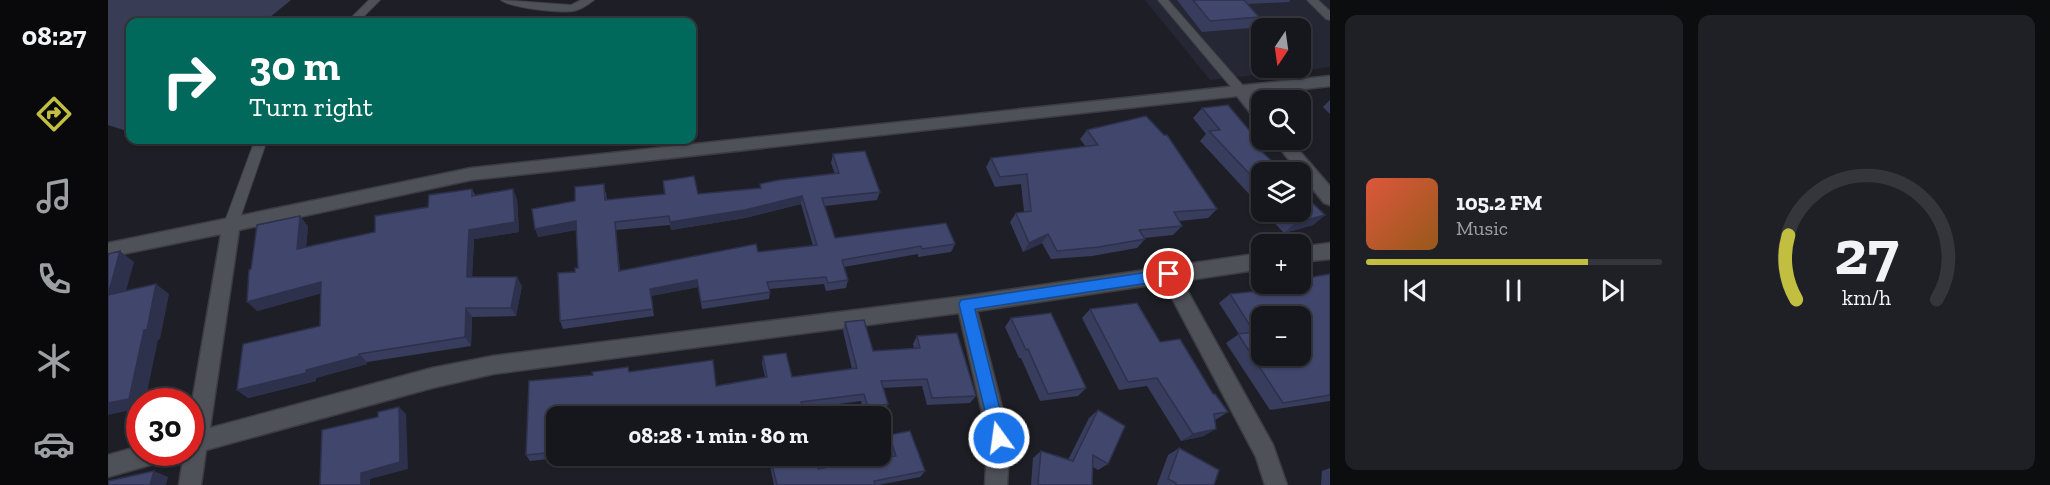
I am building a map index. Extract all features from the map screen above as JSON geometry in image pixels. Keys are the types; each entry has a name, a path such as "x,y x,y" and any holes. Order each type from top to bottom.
{"street":[{"path":"108,250 471,174 1330,81"},
{"path":"1241,91 1251,103"},
{"path":"1289,150 1330,198"},
{"path":"203,388 231,224"},
{"path":"1311,254 1330,251"},
{"path":"204,440 432,378 493,365 966,304 1251,263"},
{"path":"1169,274 1265,453 1276,485"},
{"path":"966,304 999,438 996,485"},
{"path":"108,466 126,461"},
{"path":"190,485 191,466"}],"lane":[{"path":"356,18 375,0"},
{"path":"506,0 540,6 572,8 589,0"},
{"path":"1163,0 1241,91"},
{"path":"1234,0 1251,19"},
{"path":"1312,0 1330,17"},
{"path":"231,224 260,144"}],"shaded area":[{"path":"108,0 291,0 269,18 126,18 126,131 108,125"},
{"path":"1145,0 1330,0 1330,67 1311,69 1311,18 1251,18 1251,76 1210,80"}],"building":[{"path":"1193,0 1244,0 1259,17 1210,21"},
{"path":"1228,105 1251,132 1251,150 1260,150 1273,162 1251,162 1251,175 1209,131 1220,130 1202,108"},
{"path":"1146,116 1164,135 1167,135 1217,209 1174,212 1182,226 1139,230 1145,239 1057,251 1048,234 1029,243 1016,213 1031,211 1027,174 1000,177 991,158 1098,145 1087,130"},
{"path":"865,151 880,192 822,198 835,238 946,223 955,244 922,249 921,246 842,260 848,280 828,283 826,277 767,282 770,292 701,302 697,280 650,289 653,309 560,321 558,273 575,272 575,268 578,268 576,221 535,229 532,209 575,201 575,187 604,184 605,200 665,194 663,181 694,176 698,194 761,188 760,184 779,180 839,173 833,154","holes":["802,196 817,245 758,252 756,244 619,271 615,222 669,216 670,222 745,210"]},
{"path":"472,189 472,196 513,189 515,222 469,230 467,270 467,277 517,277 511,308 466,308 465,337 359,354 359,356 306,370 306,373 237,390 243,344 320,326 321,282 247,302 249,270 257,225 300,216 297,249 375,232 375,216 428,207 429,195"},
{"path":"1311,202 1325,215 1311,219"},
{"path":"120,251 108,295 108,254"},
{"path":"1330,274 1330,395 1283,403 1259,366 1311,366 1311,306 1251,306 1251,327 1230,294 1251,292 1251,294 1311,294 1311,277"},
{"path":"156,284 147,330 144,330 131,388 126,388 126,400 108,403 108,295"},
{"path":"1137,303 1160,342 1180,339 1213,394 1228,412 1214,414 1216,429 1193,434 1157,378 1128,382 1090,309"},
{"path":"1051,313 1086,388 1048,394 1011,318"},
{"path":"864,320 873,351 920,348 917,336 957,333 976,396 932,398 927,379 881,381 888,404 875,406 868,406 864,394 801,402 802,406 546,406 546,453 526,455 529,381 593,375 592,372 628,367 629,372 713,360 716,386 767,377 763,356 786,353 792,377 857,368 845,322"},
{"path":"1251,332 1251,354 1238,334"},
{"path":"399,407 400,462 361,473 361,485 320,485 322,430 378,417 378,412"},
{"path":"1098,410 1125,426 1108,464 1093,455 1092,485 1038,484 1041,451 1073,461"},
{"path":"910,431 925,471 874,481 875,485 777,485 772,466 817,466 818,469 836,466 891,466 891,457 896,456 891,435"},
{"path":"1179,448 1219,470 1214,485 1175,485 1176,483 1168,479"},
{"path":"154,471 150,485 108,485 108,481"}],"route":[{"path":"999,438 966,304 1169,274"}]}
